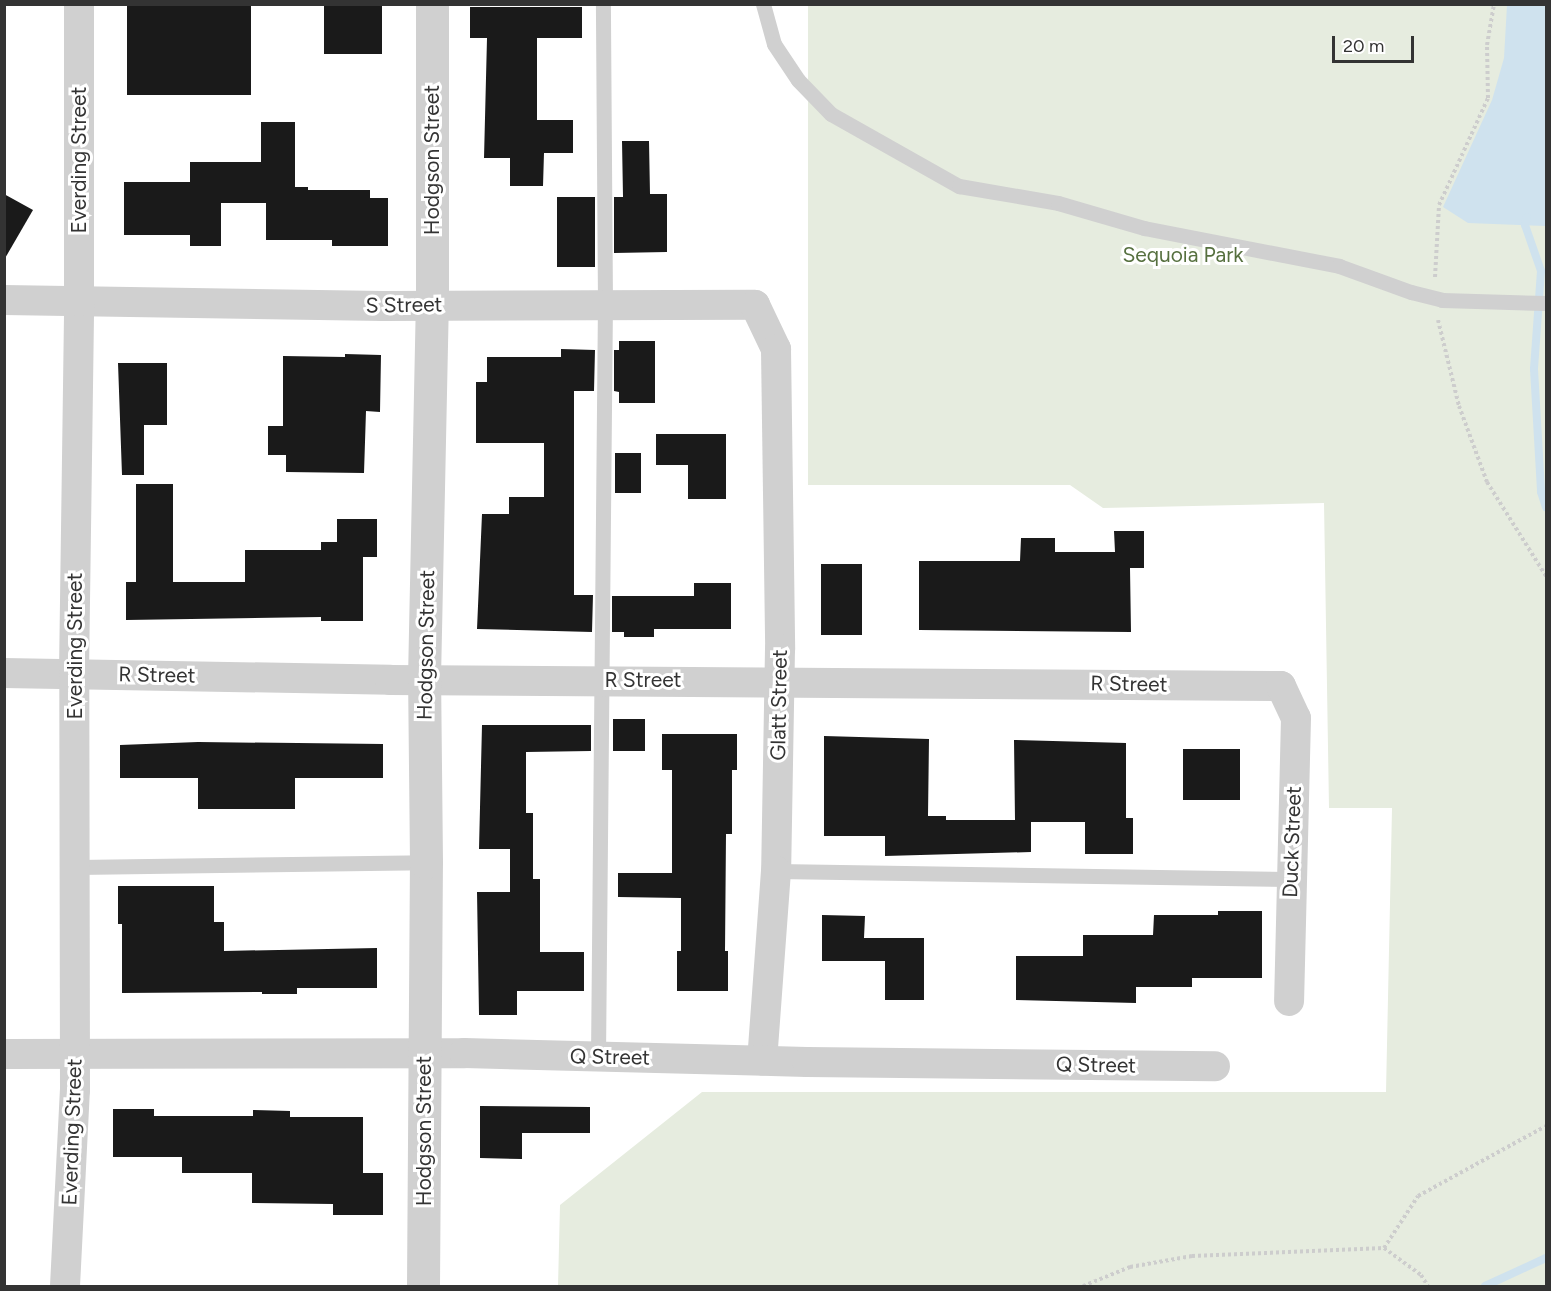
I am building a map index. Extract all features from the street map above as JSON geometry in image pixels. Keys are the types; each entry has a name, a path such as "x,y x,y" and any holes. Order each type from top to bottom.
{"street":[{"name":"Everding Street","path":"65,1287 75,1053 74,674 79,301 79,4"},
{"name":"Hodgson Street","path":"423,1287 426,862 424,679 432,304 432,4"},
{"name":"S Street","path":"4,300 382,306 432,304 755,305 776,349"},
{"name":"Glatt Street","path":"762,1060 776,871 779,681 776,349"},
{"name":"R Street","path":"4,673 1281,686"},
{"name":"Duck Street","path":"1281,686 1296,718 1290,879 1289,1001"},
{"name":"Q Street","path":"4,1054 425,1053 1215,1066"}],"lane":[{"path":"598,1057 605,304 603,4"},
{"path":"763,4 774,44 798,80 831,114 959,186 1058,203 1144,228 1339,266 1433,298 1546,303"},
{"path":"76,867 426,862"},
{"path":"776,871 1290,879"}],"path":[{"path":"1494,4 1487,45 1488,98 1439,205 1433,298 1459,406 1487,482 1546,576"},
{"path":"1384,1248 1418,1196 1546,1126"},
{"path":"1083,1287 1130,1267 1192,1257 1384,1248 1421,1275 1428,1287"}],"green space":[{"name":"Sequoia Park","path":"808,5 1546,5 1546,1286 558,1286 560,1205 702,1092 1386,1092 1392,808 1329,808 1324,503 1103,508 1070,485 808,485"}],"water":[{"path":"1507,5 1546,5 1546,226 1468,223 1443,207 1492,100 1504,58"}],"building":[{"path":"127,4 251,4 251,95 127,95"},
{"path":"324,4 382,4 382,54 324,54"},
{"path":"470,7 582,7 582,38 537,38 537,120 573,120 573,153 544,153 543,186 510,186 510,158 484,158 487,38 470,38"},
{"path":"261,122 295,122 295,187 308,187 308,190 370,190 370,198 388,198 388,246 332,246 332,240 266,240 266,203 221,203 221,246 190,246 190,235 124,235 124,182 190,182 190,162 261,162"},
{"path":"622,141 649,141 650,194 667,194 667,252 614,253 614,197 623,197"},
{"path":"4,194 33,210 4,260"},
{"path":"557,197 595,197 595,267 557,267"},
{"path":"619,341 655,341 655,403 619,403 619,392 614,391 614,350 619,350"},
{"path":"561,349 595,350 594,391 574,391 574,595 593,595 592,632 477,629 482,514 509,514 509,497 544,497 544,443 476,443 476,382 487,382 487,357 561,357"},
{"path":"345,354 381,355 380,412 366,411 364,473 286,472 286,455 268,455 268,426 283,426 283,356 345,357"},
{"path":"118,363 167,363 167,425 144,425 144,475 122,475"},
{"path":"656,434 726,434 726,499 688,499 688,465 656,465"},
{"path":"615,453 641,453 641,493 615,493"},
{"path":"136,484 173,484 173,582 245,582 245,550 321,550 321,542 337,542 337,519 377,519 377,557 363,557 363,621 321,621 321,617 126,620 126,582 136,582"},
{"path":"1114,531 1144,531 1144,568 1130,568 1131,632 919,630 919,561 1020,561 1021,538 1055,538 1055,552 1115,552"},
{"path":"821,564 862,564 862,635 821,635"},
{"path":"694,583 731,583 731,629 654,629 654,637 624,637 624,632 612,632 612,596 694,596"},
{"path":"613,719 645,719 645,751 613,751"},
{"path":"482,725 591,725 591,751 526,752 526,813 533,813 533,879 540,879 540,952 584,952 584,991 517,991 517,1015 479,1015 477,892 510,892 510,849 479,849"},
{"path":"662,734 737,734 737,770 732,770 732,834 726,834 725,951 728,951 728,991 677,991 677,951 681,951 681,898 618,897 618,873 672,873 672,770 662,770"},
{"path":"824,736 929,739 928,816 946,816 946,820 1015,820 1014,740 1126,743 1126,818 1133,818 1133,854 1085,854 1085,822 1031,822 1031,852 885,856 885,836 824,836"},
{"path":"198,742 383,744 383,778 295,778 295,809 198,809 198,778 120,778 120,745"},
{"path":"1183,749 1240,749 1240,800 1183,800"},
{"path":"118,886 214,886 214,922 224,922 224,951 377,948 377,988 297,988 297,994 122,993 122,924 118,924"},
{"path":"1218,911 1262,911 1262,978 1192,978 1192,987 1136,987 1136,1003 1016,1000 1016,956 1083,956 1083,935 1153,935 1154,915 1218,915"},
{"path":"822,915 865,916 864,938 924,938 924,1000 885,1000 885,961 822,961"},
{"path":"480,1106 590,1107 590,1133 522,1133 522,1159 480,1158"},
{"path":"113,1109 154,1109 154,1116 253,1116 253,1110 290,1111 290,1117 363,1117 363,1173 383,1173 383,1215 333,1215 333,1204 252,1203 252,1173 182,1173 182,1157 113,1157"}],"waterway":[{"path":"1527,217 1525,225 1541,271 1534,369 1541,492 1546,507"},
{"path":"1485,1286 1546,1258"}]}
